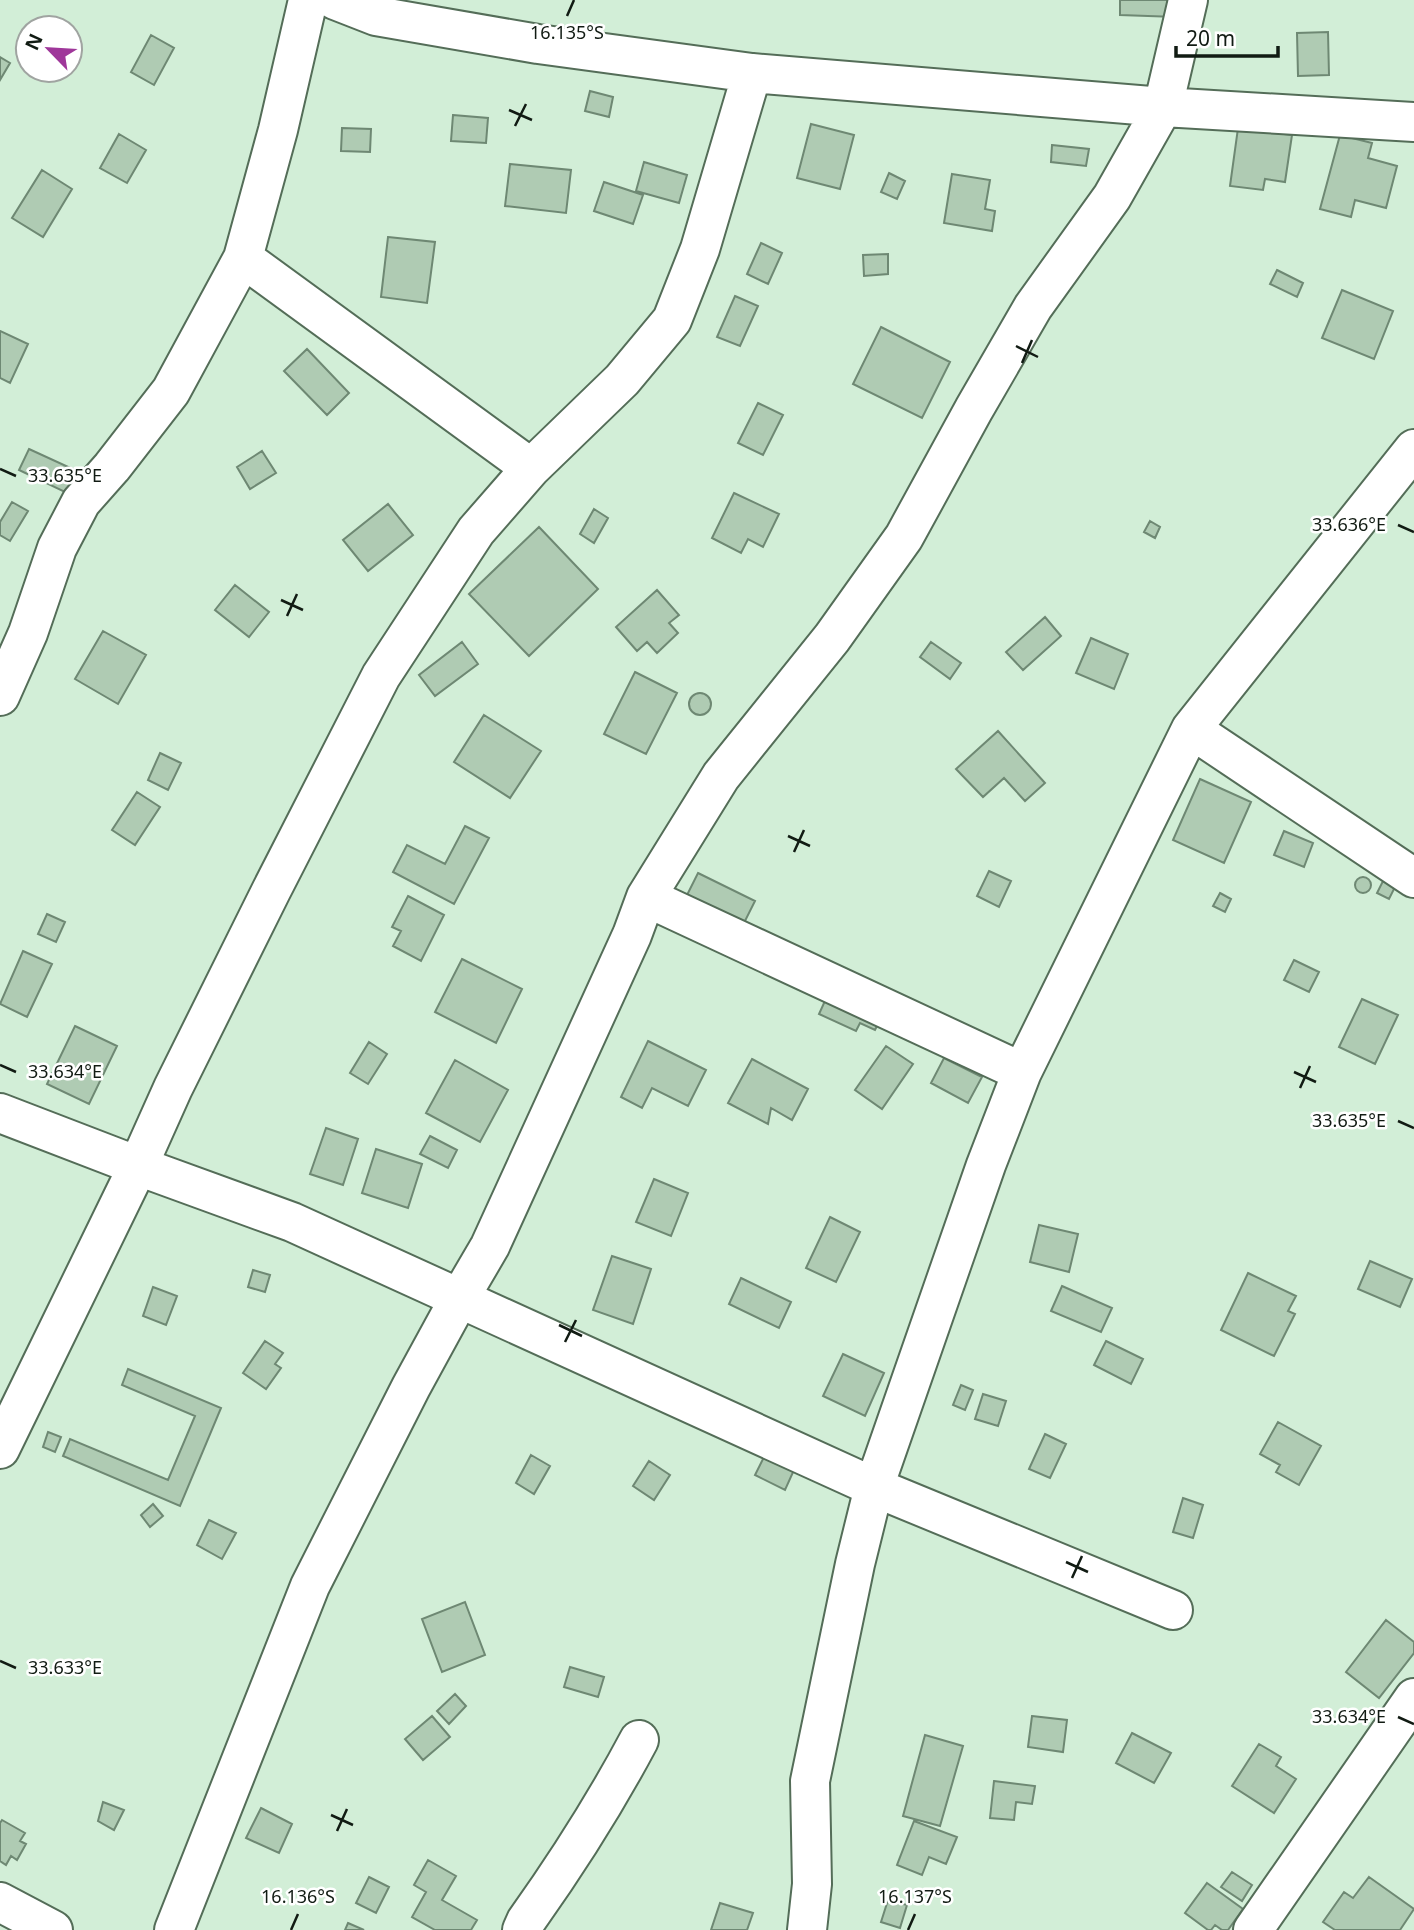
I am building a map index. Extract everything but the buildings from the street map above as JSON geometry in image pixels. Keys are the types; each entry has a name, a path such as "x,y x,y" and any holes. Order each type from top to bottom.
{"street":[{"path":"0,696 28,633 57,548 81,502 171,391 243,258 278,130 308,0"},
{"path":"335,0 376,16 538,44 752,73 1163,107 1414,122"},
{"path":"174,1930 310,1586 411,1387 490,1246 632,935 646,897 721,776 832,638 904,537 1033,307 1112,197 1163,107 1188,0"},
{"path":"0,1449 138,1166 173,1088 381,676 476,531 531,468 622,380 672,320 700,249 752,73"},
{"path":"243,258 531,468"},
{"path":"807,1930 812,1884 810,1781 855,1564 874,1487 986,1165 1022,1072 1191,729 1414,449"},
{"path":"1191,729 1414,878"},
{"path":"646,897 1022,1072"},
{"path":"0,1113 292,1222 874,1487 1173,1611"},
{"path":"1253,1930 1414,1698"},
{"path":"522,1930 578,1847 639,1740"},
{"path":"0,1902 52,1930"}]}
